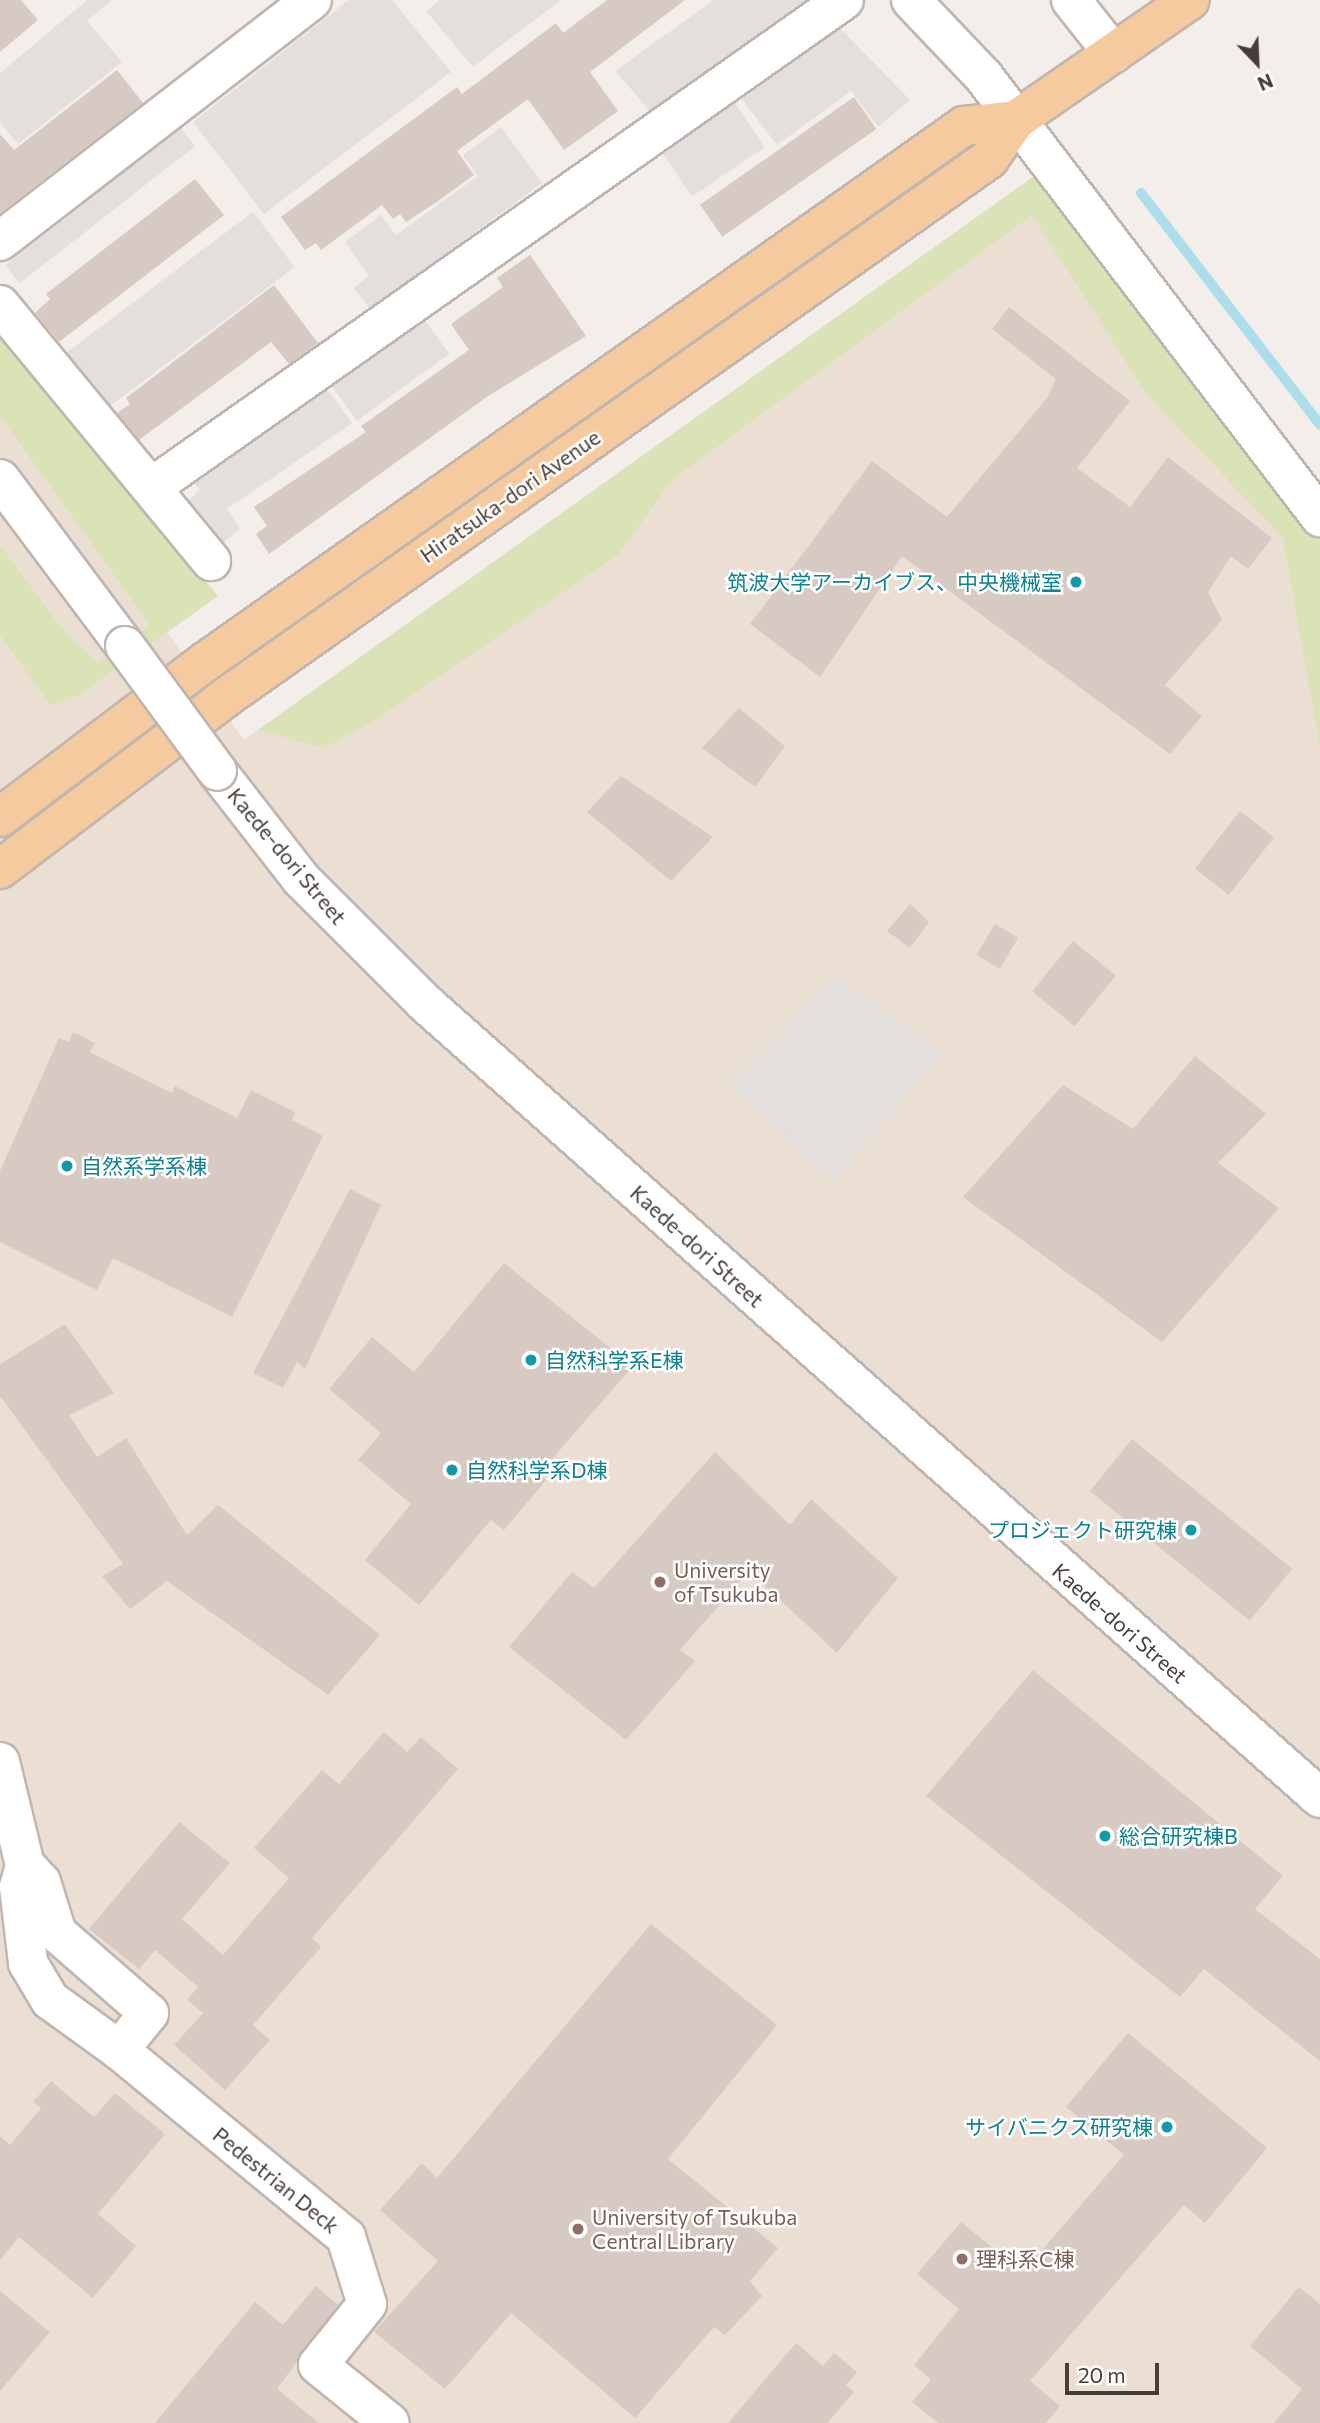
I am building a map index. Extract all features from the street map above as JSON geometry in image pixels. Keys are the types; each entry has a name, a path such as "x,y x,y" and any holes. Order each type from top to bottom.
{"main road":[{"name":"Hiratsuka-dori Avenue","path":"0,869 237,690 989,159 1016,120 1190,0"},
{"name":"Hiratsuka-dori Avenue","path":"0,817 205,662 964,126 1016,120"}],"street":[{"path":"0,241 312,0"},
{"path":"152,488 844,0"},
{"path":"911,0 1016,120 1320,517"},
{"path":"1071,0 1113,53"},
{"path":"0,305 211,561"},
{"name":"Kaede-dori Street","path":"0,479 217,771 301,878 425,1003 1320,1798"},
{"name":"Pedestrian Deck","path":"0,1762 24,1865 19,1887 28,1963 50,2000 119,2050 346,2237 367,2304 318,2365 390,2423"},
{"name":"Pedestrian Deck","path":"24,1865 41,1882 57,1933 149,2013 119,2050"}],"shaded area":[{"path":"87,0 112,0 87,21 122,62 18,144 0,123 0,73"},
{"path":"349,0 392,0 451,72 264,214 193,122"},
{"path":"440,0 561,0 473,67 426,11"},
{"path":"714,0 810,0 651,112 615,71"},
{"path":"838,26 910,100 878,127 851,91 777,145 740,97"},
{"path":"733,100 765,147 692,196 660,149"},
{"path":"501,127 542,183 370,309 354,288 369,276 345,242 381,215 396,235 478,176 463,155"},
{"path":"181,128 195,146 19,283 5,265"},
{"name":"University of Tsukuba","path":"1033,177 1320,534 1320,2423 0,2423 0,397 244,740"},
{"path":"253,212 295,267 108,408 66,353"},
{"path":"421,315 449,354 357,421 329,382"},
{"path":"325,386 352,423 227,509 240,529 220,545 186,502 200,490 190,477"},
{"path":"836,976 943,1053 834,1180 728,1085"}],"green space":[{"path":"1033,177 1320,534 1320,748 1283,538 1147,395 1032,215 672,480 618,555 371,723 324,748 258,730"},
{"path":"0,328 218,596 79,695 51,706 0,635 0,545 63,630 98,664 150,625 0,416"}],"building":[{"path":"0,0 21,0 38,20 0,52"},
{"path":"607,0 685,0 590,72 618,111 564,150 528,99 457,151 474,175 438,201 406,222 400,214 393,219 382,205 321,250 316,243 305,250 281,217 457,87 462,94 556,23 563,33"},
{"path":"117,70 143,103 0,213 0,134 14,150"},
{"path":"854,97 876,129 722,237 700,205"},
{"path":"195,179 224,215 59,342 35,313 50,299 46,294"},
{"path":"530,255 586,336 488,396 269,554 256,534 267,526 254,507 366,432 361,426 469,350 451,324 503,287 497,278"},
{"path":"274,285 318,343 289,364 271,342 139,440 117,413 130,404 126,398"},
{"path":"1009,307 1130,401 1077,468 1130,507 1168,457 1272,538 1248,569 1231,556 1208,592 1222,620 1165,685 1202,716 1170,754 902,556 820,677 750,624 872,461 947,517 1047,398 1056,379 992,329"},
{"path":"739,708 785,746 755,787 702,748"},
{"path":"621,776 713,837 671,881 587,812"},
{"path":"1240,811 1274,837 1229,895 1195,869"},
{"path":"910,904 929,922 910,948 887,931"},
{"path":"995,924 1018,938 1000,969 976,955"},
{"path":"1073,941 1116,976 1075,1026 1032,992"},
{"name":"自然系学系棟","path":"73,1032 95,1043 90,1052 172,1093 175,1086 237,1118 251,1090 295,1112 292,1120 323,1136 232,1317 113,1258 97,1290 0,1242 0,1171 59,1038 69,1042"},
{"path":"1195,1056 1266,1114 1218,1163 1279,1208 1162,1342 963,1197 1063,1085 1133,1129"},
{"path":"350,1189 381,1205 305,1369 297,1362 283,1388 253,1373"},
{"path":"504,1263 633,1366 539,1474 546,1480 504,1530 491,1520 419,1605 365,1560 411,1504 358,1460 381,1433 329,1389 372,1337 414,1372"},
{"path":"65,1324 114,1393 69,1415 97,1457 126,1438 187,1535 218,1505 380,1635 328,1695 167,1581 130,1609 102,1576 123,1564 0,1396 0,1364"},
{"name":"プロジェクト研究棟","path":"1132,1439 1292,1569 1250,1621 1090,1491"},
{"path":"715,1452 790,1525 811,1499 898,1578 837,1653 749,1571 680,1650 695,1661 626,1740 509,1647 572,1572 594,1588"},
{"name":"総合研究棟B","path":"1033,1670 1283,1876 1255,1909 1320,1959 1320,2061 1204,1969 1180,1997 926,1796"},
{"path":"384,1732 407,1752 421,1737 458,1769 312,1938 321,1947 253,2025 270,2040 225,2090 174,2045 203,2013 187,2000 198,1987 155,1950 139,1969 89,1929 179,1822 230,1863 182,1919 223,1955 289,1878 254,1848 322,1770 339,1784"},
{"name":"University of Tsukuba Central Library","path":"651,1924 777,2025 668,2159 778,2248 750,2281 762,2296 725,2335 714,2327 635,2418 511,2313 445,2389 374,2332 438,2261 380,2210 422,2163 437,2178"},
{"path":"1128,2033 1267,2148 1205,2223 1184,2205 1030,2381 1060,2406 1046,2423 938,2423 912,2402 931,2380 914,2365 959,2309 917,2274 961,2222 1023,2272 1124,2155 1066,2107"},
{"path":"51,2081 94,2117 115,2093 165,2134 98,2214 136,2246 93,2298 19,2237 0,2260 0,2136 10,2145 41,2108 33,2102"},
{"path":"316,2286 338,2305 277,2389 319,2423 155,2423 255,2302 283,2325"},
{"path":"1299,2287 1320,2304 1320,2423 1274,2423 1302,2389 1250,2346"},
{"path":"0,2291 50,2332 0,2391"},
{"path":"796,2343 823,2366 834,2353 857,2372 846,2385 854,2392 827,2423 728,2423"}],"waterway":[{"path":"1141,193 1320,425"}],"place":[{"name":"筑波大学アーカイブス、中央機械室","path":"1076,582"},
{"name":"自然系学系棟","path":"67,1166"},
{"name":"自然科学系E棟","path":"531,1360"},
{"name":"自然科学系D棟","path":"452,1470"},
{"name":"プロジェクト研究棟","path":"1191,1530"},
{"name":"University of Tsukuba","path":"660,1582"},
{"name":"総合研究棟B","path":"1105,1836"},
{"name":"サイバニクス研究棟","path":"1167,2127"},
{"name":"University of Tsukuba Central Library","path":"578,2229"},
{"name":"理科系C棟","path":"962,2259"}]}
